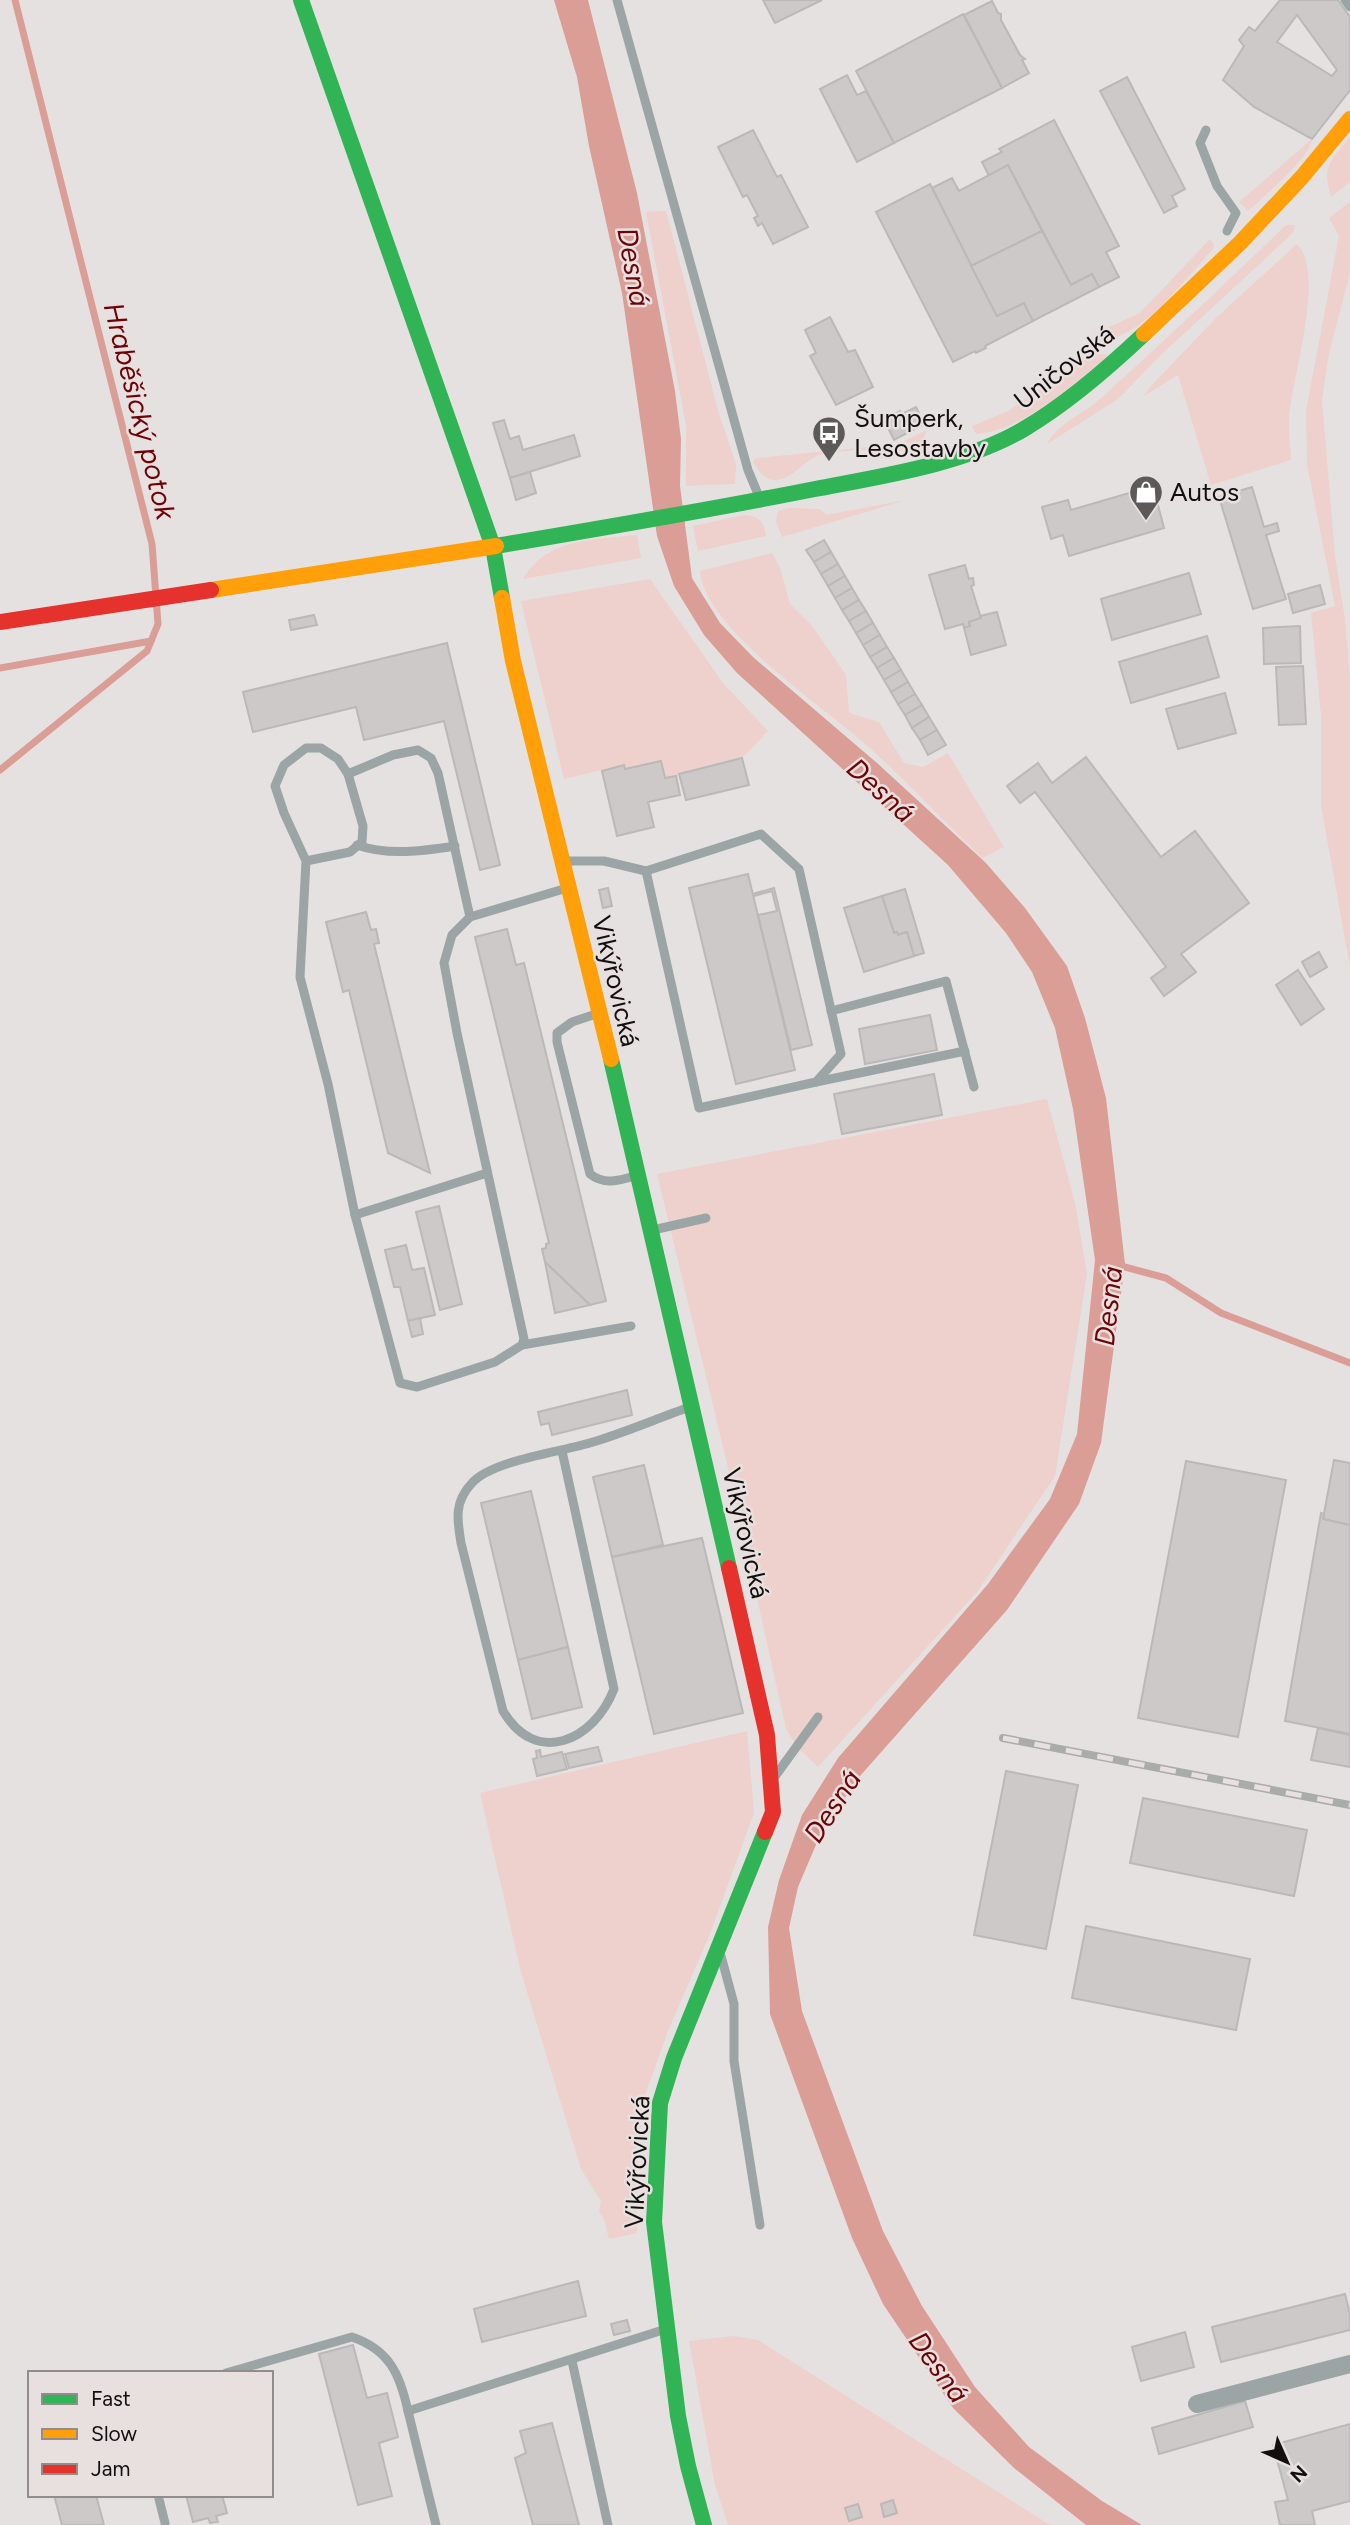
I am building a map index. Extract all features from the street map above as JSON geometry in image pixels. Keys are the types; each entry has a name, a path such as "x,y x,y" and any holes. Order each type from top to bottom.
{"street":[{"name":"Vikýřovická","path":"301,0 493,547 513,661 639,1174 767,1735 773,1812 674,2058 660,2103 654,2222 683,2441 704,2525"},
{"name":"Uničovská","path":"0,622 493,547 724,507 920,469 990,445 1023,430 1096,379 1240,243 1350,119"},
{"path":"1197,2403 1350,2364"}],"lane":[{"path":"617,0 745,458 761,500"},
{"path":"1345,0 1350,7"},
{"path":"1206,130 1200,143 1217,186 1236,213 1227,231"},
{"path":"306,861 350,852 362,842 363,825 348,774 338,759 321,748 306,748 284,765 275,786 306,861 300,977 328,1084 355,1215 400,1383 417,1387 495,1362 522,1345 631,1326"},
{"path":"348,774 393,755 418,750 431,758 438,773 470,917"},
{"path":"562,861 604,861 646,871 761,834 799,869 841,1054 816,1082"},
{"path":"357,845 374,851 422,851 455,846"},
{"path":"646,871 699,1108 965,1051"},
{"path":"522,1345 523,1339 444,963 452,935 470,917 569,888"},
{"path":"831,1011 946,981 974,1087"},
{"path":"598,1014 572,1022 557,1032 556,1042 590,1174 598,1181 608,1182 639,1174"},
{"path":"355,1215 487,1173"},
{"path":"651,1230 706,1218"},
{"path":"562,1451 614,1689 603,1713 590,1725 565,1740 548,1743 534,1741 522,1735 502,1711 461,1543 457,1518 458,1503 473,1481 484,1472 500,1465 594,1442 692,1406"},
{"path":"771,1782 818,1717"},
{"path":"719,1947 734,2004 734,2061 760,2225"},
{"path":"408,2412 668,2328"},
{"path":"233,2371 352,2337 367,2343 389,2362 402,2386 436,2525"},
{"path":"572,2361 608,2525"},
{"path":"158,2497 165,2523"}],"shaded area":[{"path":"1350,137 1350,182 1331,197 1328,170 1337,152"},
{"path":"1312,139 1295,167 1248,211 1239,202"},
{"path":"1350,202 1350,273 1329,353 1322,400 1335,556 1345,619 1350,681 1350,967 1321,805 1321,715 1311,613 1335,606 1307,464 1306,411 1339,236 1329,218"},
{"path":"666,211 719,414 736,464 735,484 686,486 686,425 646,212"},
{"path":"1286,225 1295,225 1293,233 1162,354 1118,399 1047,444 1064,424 1100,399"},
{"path":"1210,239 1214,245 1212,250 1161,306 1131,330 1098,342 1094,334 1140,313"},
{"path":"1297,244 1305,258 1308,301 1289,417 1291,460 1211,485 1178,375 1144,396 1217,317"},
{"path":"1092,353 1110,355 1030,415 994,431 976,434 972,426 1008,411"},
{"path":"927,430 923,441 912,451 854,450 820,455 780,479 767,478 753,462 756,458 898,444"},
{"path":"906,500 782,537 776,522 778,511 789,508 820,509 826,515"},
{"path":"744,515 760,521 766,536 698,551 693,526"},
{"path":"637,535 641,558 523,579 533,565 559,548 589,540"},
{"path":"772,553 780,568 790,604 813,627 846,675 849,713 879,722 904,763 923,767 948,753 1004,847 982,858 871,749 771,667 723,618 707,594 700,571"},
{"path":"650,579 723,683 768,731 742,758 676,776 665,778 660,761 625,769 623,765 564,779 521,601"},
{"path":"1047,1099 1075,1203 1087,1274 1055,1476 977,1592 818,1767 797,1747 786,1729 731,1480 657,1174"},
{"path":"747,1731 754,1813 710,1934 668,2031 643,2101 637,2170 637,2233 609,2239 604,2219 599,2212 601,2201 581,2169 521,1972 480,1793"},
{"path":"734,2336 758,2340 1050,2525 728,2525 715,2485 689,2341"}],"water":[{"name":"Desná","path":"554,0 588,0 637,193 675,391 681,439 680,486 692,578 720,623 753,657 877,763 986,863 1025,908 1067,966 1085,1018 1106,1098 1125,1264 1101,1443 1079,1504 1007,1610 860,1776 821,1833 798,1887 789,1928 802,2011 883,2231 922,2306 975,2387 1029,2447 1102,2501 1142,2525 1086,2525 1014,2468 953,2408 883,2304 852,2238 770,2014 768,1927 779,1880 802,1815 838,1758 988,1584 1050,1499 1077,1434 1095,1260 1073,1109 1055,1028 1032,972 1006,933 948,865 737,673 704,635 674,586 657,536 622,293 589,146 577,77"}],"building":[{"path":"763,0 822,0 775,23"},
{"path":"1280,0 1338,0 1350,17 1350,90 1312,139 1254,107 1223,80 1244,46 1239,40 1249,27 1255,31","holes":["1297,15 1337,70 1332,76 1277,42"]},
{"path":"992,1 1020,55 1025,59 1022,60 1029,73 1002,88 964,15"},
{"path":"963,14 1002,88 894,143 856,71"},
{"path":"847,75 857,95 866,91 894,143 857,162 820,89"},
{"path":"1127,77 1185,189 1172,196 1177,206 1164,213 1100,91"},
{"path":"1054,120 1119,246 1106,252 1119,277 1099,287 1092,274 1071,285 1008,165 989,176 982,162 1002,152 999,149"},
{"path":"753,130 777,177 781,175 808,227 773,244 762,223 758,226 754,218 758,216 747,195 743,197 718,147"},
{"path":"1008,165 1042,231 971,266 932,188 952,178 959,191"},
{"path":"930,184 997,316 1024,303 1033,321 985,346 986,348 953,362 876,212"},
{"path":"1042,231 1071,285 1092,274 1099,287 1033,321 1024,303 997,316 971,266"},
{"path":"830,317 848,352 855,350 873,387 836,405 810,356 816,353 805,330"},
{"path":"916,407 924,424 894,440 884,420 900,411 902,414"},
{"path":"504,420 510,439 519,436 523,450 574,435 580,456 510,478 493,423"},
{"path":"530,472 536,493 516,500 510,478"},
{"path":"1153,486 1164,528 1069,556 1063,535 1051,539 1042,507 1068,500 1071,510"},
{"path":"1252,487 1264,527 1277,523 1279,531 1266,535 1286,599 1253,609 1219,497"},
{"path":"824,540 831,552 814,562 806,550"},
{"path":"831,552 838,564 821,574 814,562"},
{"path":"838,564 845,576 828,586 821,574"},
{"path":"965,565 969,579 973,578 974,585 971,586 981,618 969,622 970,626 964,628 963,624 945,629 929,575"},
{"path":"1189,573 1201,614 1112,640 1101,599"},
{"path":"845,576 852,588 835,598 828,586"},
{"path":"1320,585 1325,604 1293,613 1288,594"},
{"path":"852,588 859,600 842,610 835,598"},
{"path":"859,600 866,611 849,621 842,610"},
{"path":"866,611 873,623 856,633 849,621"},
{"path":"997,612 1006,645 971,655 964,628 970,626 969,622 981,618 980,616"},
{"path":"314,615 317,625 291,630 289,620"},
{"path":"873,623 880,635 863,645 856,633"},
{"path":"1300,626 1301,663 1264,664 1263,628"},
{"path":"880,635 887,647 870,657 863,645"},
{"path":"1207,636 1219,677 1131,703 1119,662"},
{"path":"447,643 500,865 480,870 444,721 364,740 356,707 253,732 243,692"},
{"path":"887,647 894,658 877,668 870,657"},
{"path":"894,658 901,670 884,680 877,668"},
{"path":"1303,666 1306,724 1279,725 1276,667"},
{"path":"901,670 908,682 891,692 884,680"},
{"path":"908,682 915,694 898,704 891,692"},
{"path":"1225,693 1236,733 1178,749 1166,709"},
{"path":"915,694 922,705 905,715 898,704"},
{"path":"922,705 929,717 912,728 905,715"},
{"path":"929,717 937,730 920,740 912,728"},
{"path":"937,730 946,745 928,755 920,740"},
{"path":"1086,757 1161,857 1195,831 1249,903 1181,954 1196,972 1164,996 1151,978 1166,967 1141,933 1035,792 1020,803 1007,786 1038,763 1052,783"},
{"path":"742,758 749,785 686,800 679,774"},
{"path":"661,761 665,778 676,776 680,795 648,802 654,827 617,836 602,771 624,765 625,769"},
{"path":"748,874 795,1070 736,1084 689,888"},
{"path":"608,888 612,906 603,908 599,890"},
{"path":"774,888 812,1045 791,1050 758,915 777,911 772,891 754,896 753,894"},
{"path":"905,889 924,953 914,956 907,932 898,935 897,932 894,933 882,896"},
{"path":"882,896 894,933 897,932 898,935 907,932 914,956 864,972 844,908"},
{"path":"366,912 371,930 376,929 379,943 374,944 430,1173 388,1153 349,990 343,992 326,922"},
{"path":"507,929 516,965 524,963 606,1301 590,1305 545,1262 542,1249 549,1243 475,937"},
{"path":"1319,952 1327,967 1310,977 1302,962"},
{"path":"1298,970 1324,1009 1301,1025 1276,985"},
{"path":"930,1015 937,1050 865,1064 859,1029"},
{"path":"934,1074 942,1115 842,1134 834,1094"},
{"path":"439,1206 462,1304 440,1310 416,1212"},
{"path":"406,1245 412,1270 424,1268 435,1315 408,1321 400,1287 394,1287 385,1250"},
{"path":"545,1262 590,1305 555,1313"},
{"path":"420,1318 423,1334 412,1337 408,1321"},
{"path":"627,1390 632,1415 552,1435 549,1423 541,1425 538,1412"},
{"path":"1334,1460 1350,1463 1350,1525 1323,1519"},
{"path":"1186,1461 1286,1480 1238,1737 1138,1718"},
{"path":"644,1465 663,1545 612,1557 593,1477"},
{"path":"531,1491 568,1647 518,1660 481,1503"},
{"path":"1321,1513 1324,1514 1323,1519 1350,1525 1350,1734 1285,1721"},
{"path":"702,1538 743,1713 654,1734 612,1557"},
{"path":"568,1647 582,1707 532,1719 518,1660"},
{"path":"1318,1728 1350,1735 1350,1767 1311,1760"},
{"path":"598,1747 602,1761 569,1768 565,1754"},
{"path":"540,1750 541,1757 562,1752 567,1769 537,1776 533,1759 537,1758 536,1751"},
{"path":"1006,1771 1078,1785 1046,1949 974,1935"},
{"path":"1143,1798 1307,1830 1294,1896 1130,1863"},
{"path":"1086,1926 1250,1959 1236,2030 1072,1998"},
{"path":"578,2281 586,2316 482,2342 474,2309"},
{"path":"1345,2294 1350,2314 1350,2330 1221,2362 1212,2327"},
{"path":"627,2320 630,2331 614,2335 611,2324"},
{"path":"1185,2332 1194,2367 1141,2381 1132,2347"},
{"path":"353,2345 367,2398 387,2393 398,2437 379,2443 392,2496 358,2505 319,2354"},
{"path":"1245,2401 1253,2427 1159,2454 1152,2428"},
{"path":"552,2423 579,2525 533,2525 515,2458 526,2453 520,2431"},
{"path":"1350,2424 1350,2501 1312,2511 1315,2525 1280,2525 1275,2502 1288,2500 1273,2445"},
{"path":"55,2497 97,2497 104,2525 62,2525"},
{"path":"187,2497 223,2497 227,2513 216,2516 218,2522 210,2523 208,2518 193,2522"},
{"path":"893,2500 897,2513 884,2517 881,2504"},
{"path":"858,2504 862,2517 849,2521 845,2508"}],"waterway":[{"name":"Hraběšický potok","path":"0,770 147,651 158,624 152,544 15,0"},
{"path":"0,668 151,641"},
{"name":"Desná","path":"1117,1265 1166,1278 1221,1313 1350,1363"}],"railway":[{"path":"1003,1738 1350,1805"}],"traffic: fast":[{"path":"301,0 493,547 502,598"},
{"path":"496,546 775,497 895,474 950,460 1001,441 1040,419 1087,385 1144,334"},
{"path":"611,1059 729,1568"},
{"path":"704,2525 678,2416 654,2222 660,2103 674,2058 765,1832"}],"traffic: slow":[{"path":"1144,334 1240,243 1302,177 1350,119"},
{"path":"211,590 496,546"},
{"path":"502,598 513,661 611,1059"}],"traffic: jam":[{"path":"0,622 211,590"},
{"path":"729,1568 767,1735 773,1812 765,1832"}],"place":[{"name":"Šumperk, Lesostavby","path":"829,463"},
{"name":"Autos","path":"1146,522"}]}
